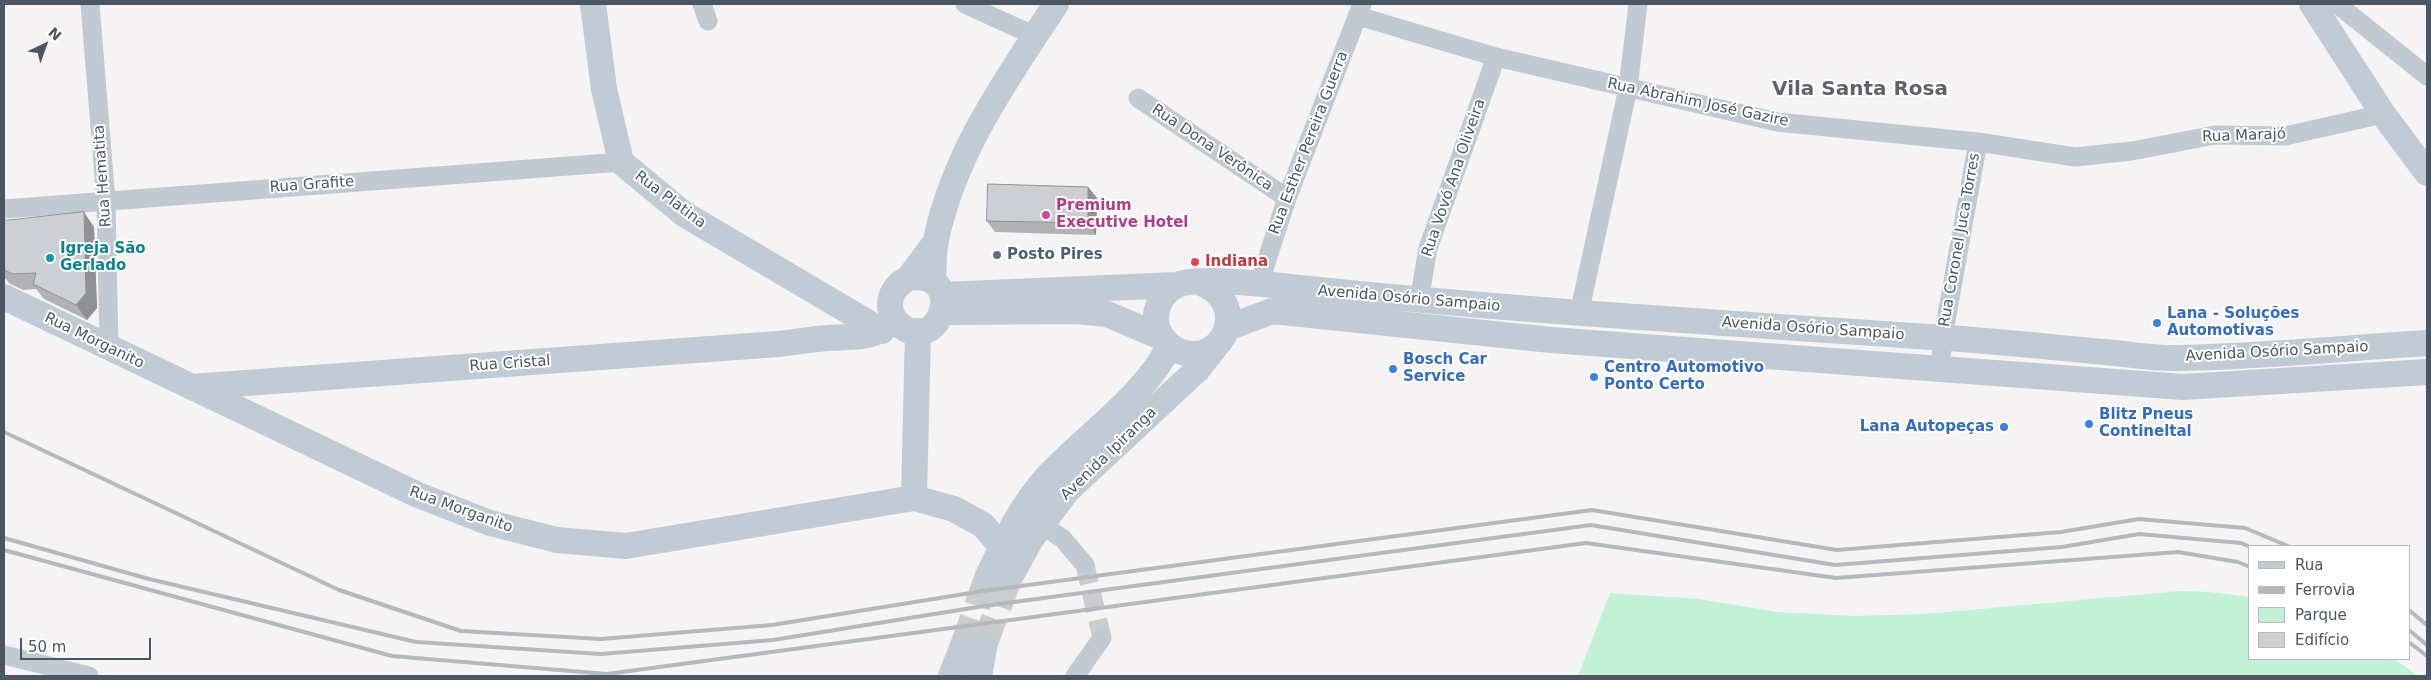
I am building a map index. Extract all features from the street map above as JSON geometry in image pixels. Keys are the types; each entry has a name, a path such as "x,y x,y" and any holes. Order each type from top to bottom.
{"street":[{"name":"Rua Hematita","path":"90,4 106,201 109,348"},
{"name":"Rua Platina","path":"594,4 604,89 621,162 684,214 859,319 899,328"},
{"path":"965,4 1035,36"},
{"path":"924,292 944,207 981,120 1056,4"},
{"path":"1552,340 1572,330 1579,314 1628,88 1638,4"},
{"path":"2312,4 2383,114 2427,173"},
{"path":"2337,4 2427,76"},
{"name":"Rua Abrahim José Gazire","path":"1360,10 1496,57 1778,122 1978,142 2075,157"},
{"name":"Rua Esther Pereira Guerra","path":"1258,284 1287,198 1360,10"},
{"name":"Rua Vovó Ana Oliveira","path":"1419,301 1428,248 1496,57"},
{"name":"Rua Dona Verônica","path":"1138,98 1287,198"},
{"name":"Rua Marajó","path":"2075,157 2132,151 2215,135 2285,136 2383,114"},
{"name":"Rua Coronel Juca Torres","path":"1940,369 1943,337 1978,142"},
{"name":"Rua Grafite","path":"4,208 621,162"},
{"path":"859,319 924,292 1107,314 1165,341 1180,352 1191,354 1203,353 1225,334 1229,316 1220,294 1211,286 1188,284 1166,292 1159,302 1156,314 1157,326 1165,341"},
{"name":"Avenida Osório Sampaio","path":"924,292 1188,284 1258,284 1419,301 1579,314 1943,337 2175,358 2427,343"},
{"path":"914,498 899,328 890,308 924,292"},
{"name":"Rua Cristal","path":"190,387 870,336 899,328 934,326 924,292"},
{"name":"Rua Morganito","path":"4,297 418,496 490,523 557,540 626,546 914,498 954,509 983,525 1002,547"},
{"name":"Avenida Osório Sampaio","path":"1225,334 1272,311 1552,340 2183,387 2427,372"},
{"name":"Rua Cristal","path":"830,338 859,319"},
{"name":"Avenida Ipiranga","path":"1165,341 1156,372 1050,474 1015,519 1002,547 998,579 1026,546 1067,491 1198,369 1225,334"},
{"path":"1042,525 1063,539 1085,564"},
{"path":"1075,676 1102,638"},
{"path":"951,676 974,643 979,676"},
{"path":"4,655 89,676"}],"green space":[{"path":"2180,591 2210,592 2248,597 2248,660 2396,660 2418,676 1578,676 1610,593 1699,599 1778,612 1854,616 1925,614"}],"building":[{"name":"Premium Executive Hotel","path":"988,184 1088,187 1088,223 987,221"},
{"name":"Igreja São Gerlado","path":"84,212 86,293 76,305 33,284 36,273 13,274 4,270 4,221"}],"tunnel":[{"path":"1085,565 1102,638"},
{"path":"964,643 987,578"},
{"path":"985,643 1009,579"}],"railway":[{"path":"4,432 339,590 461,631 601,639 772,625 983,591 1592,510 1837,550 2061,532 2139,519 2245,528 2286,545"},
{"path":"4,538 149,579 416,642 601,654 773,640 984,606 1591,525 1835,565 2062,547 2139,534 2241,543 2248,546"},
{"path":"4,550 392,656 607,674 1586,543 1836,578 2178,552 2238,562 2248,566"},
{"path":"2411,612 2427,625"},
{"path":"2411,632 2427,645"},
{"path":"2411,644 2427,656"}],"place":[{"name":"Premium Executive Hotel","path":"1046,215"},
{"name":"Posto Pires","path":"997,255"},
{"name":"Igreja São Gerlado","path":"50,258"},
{"name":"Indiana","path":"1195,262"},
{"name":"Lana - Soluções Automotivas","path":"2157,323"},
{"name":"Bosch Car Service","path":"1393,369"},
{"name":"Centro Automotivo Ponto Certo","path":"1594,377"},
{"name":"Blitz Pneus Contineltal","path":"2089,424"},
{"name":"Lana Autopeças","path":"2004,427"}],"district":[{"name":"Vila Santa Rosa","path":"1860,90"}]}
